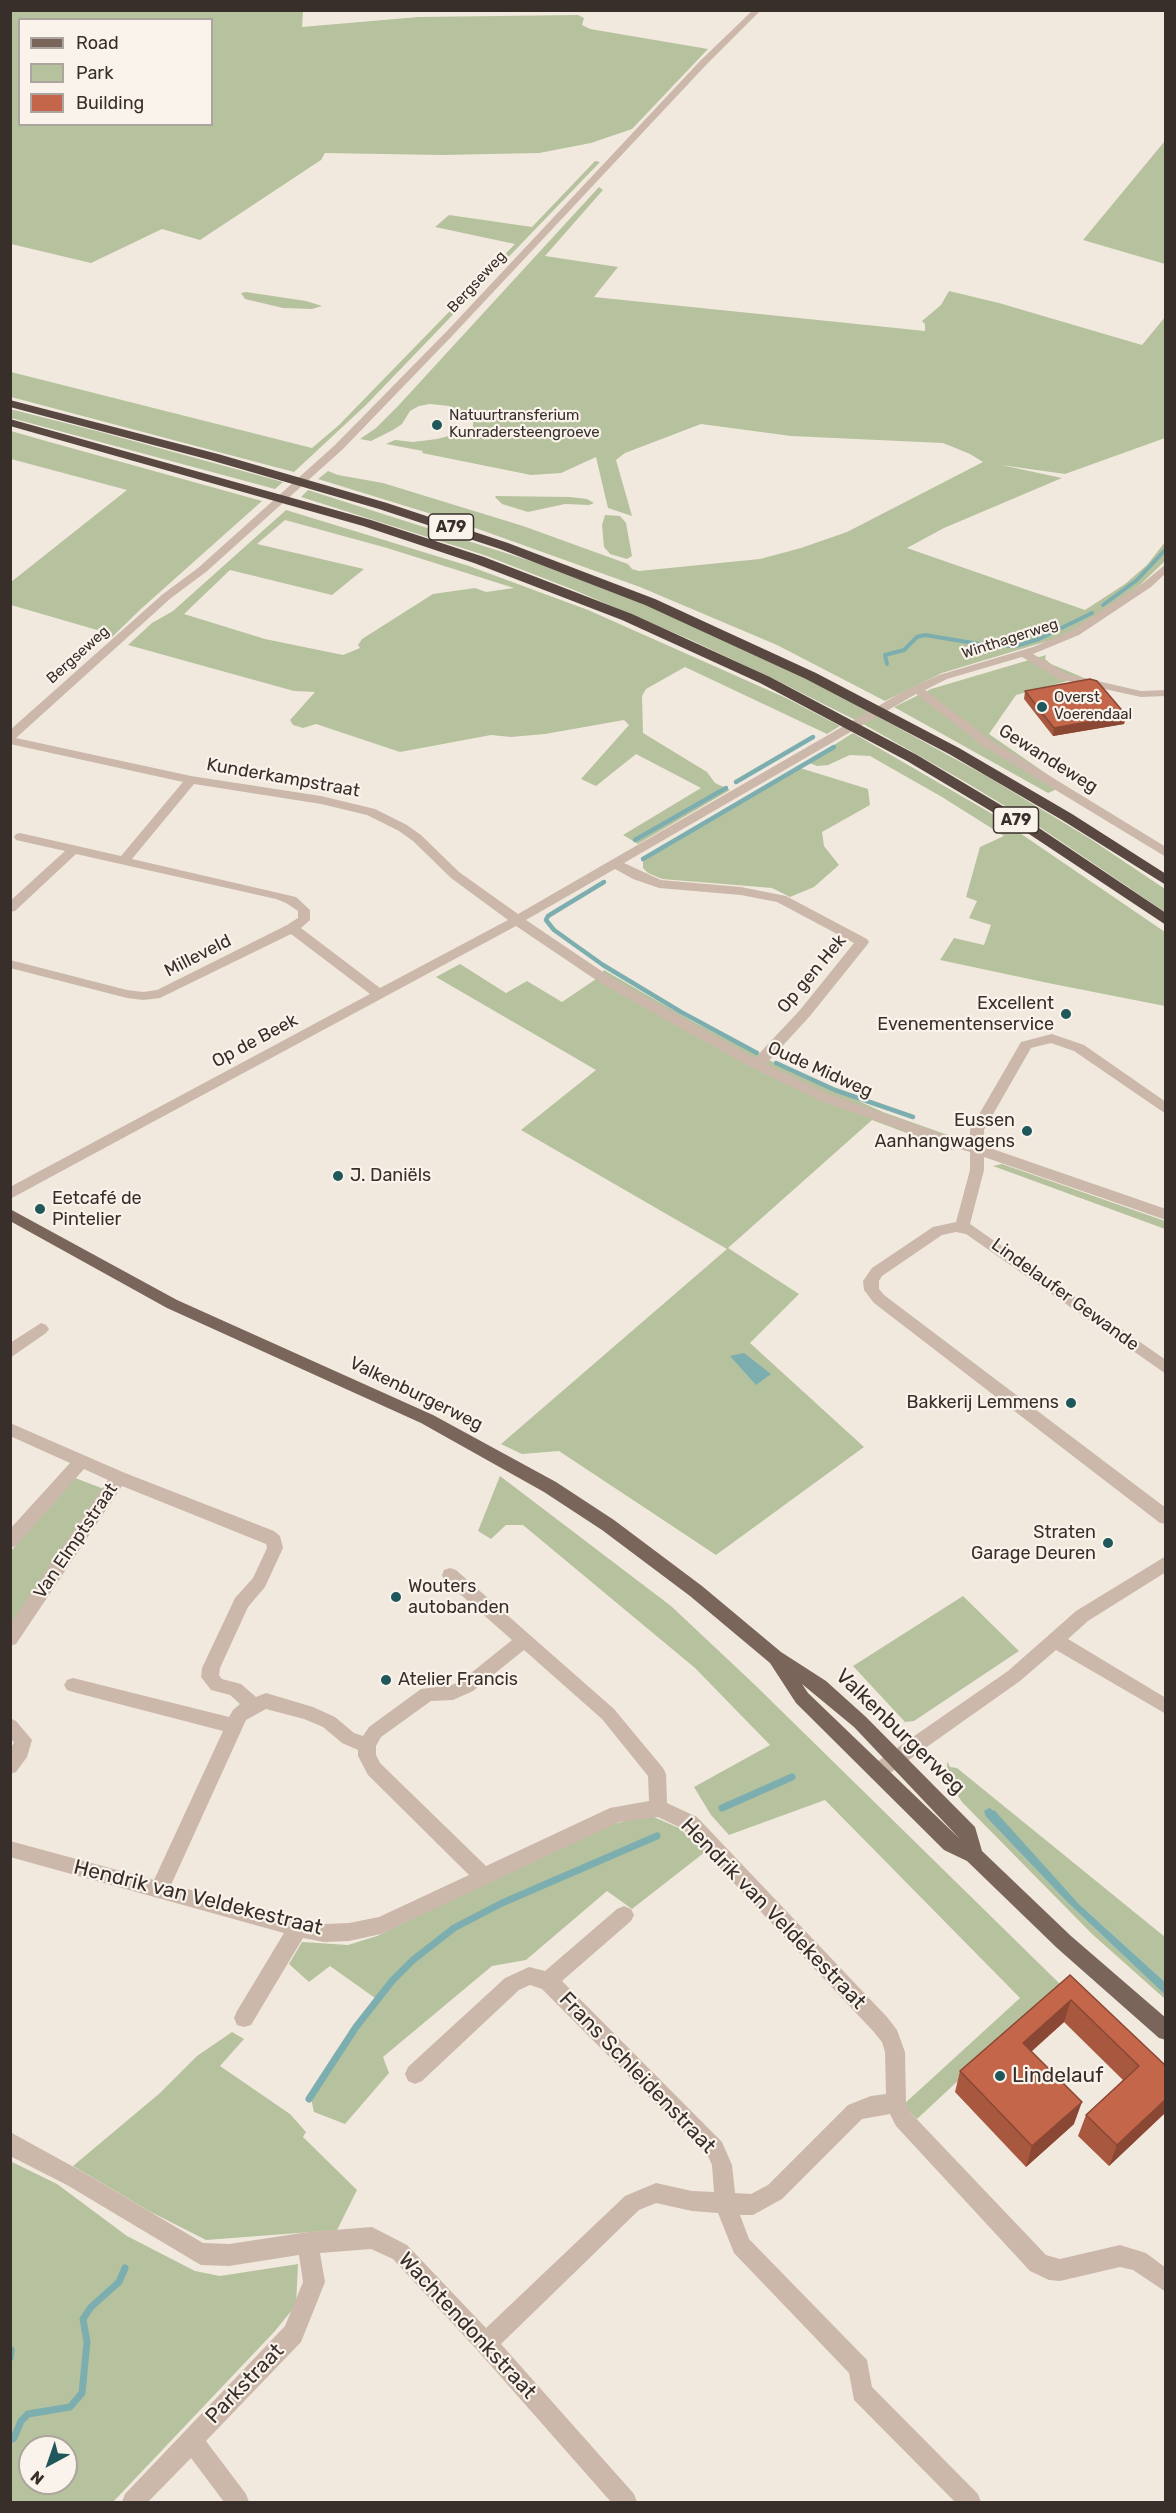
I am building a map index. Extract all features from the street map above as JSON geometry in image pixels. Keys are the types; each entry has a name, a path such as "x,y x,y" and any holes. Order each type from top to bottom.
{"highway":[{"name":"A79","path":"10,403 311,484 484,539 650,602 772,657 887,714 1003,778 1166,881"},
{"name":"A79","path":"10,422 313,506 479,560 602,606 765,680 860,729 1031,830 1166,920"}],"main road":[{"name":"Valkenburgerweg","path":"10,1214 172,1304 427,1419 550,1487 645,1551 775,1657 820,1686 896,1758 968,1833 974,1855"},
{"name":"Valkenburgerweg","path":"775,1657 802,1698 951,1844 974,1855 1064,1942 1166,2031"}],"street":[{"name":"Bergseweg","path":"10,739 167,596 194,577 272,508 364,423 704,63 758,10"},
{"name":"Winthagerweg","path":"917,688 959,671 1068,637 1096,622 1147,585 1166,567"},
{"path":"1024,652 1045,668 1063,677 1134,693 1166,693"},
{"path":"517,920 917,688"},
{"name":"Gewandeweg","path":"917,688 987,743 1166,853"},
{"name":"Kunderkampstraat","path":"10,739 191,780 330,801 378,815 417,838 455,875 517,920"},
{"path":"124,860 191,780"},
{"path":"20,837 291,900 304,910 304,920 292,928 380,994"},
{"path":"10,908 74,849"},
{"name":"Op gen Hek","path":"614,863 637,876 659,884 741,891 781,899 862,942 805,1013 757,1065"},
{"name":"Op de Beek","path":"10,1194 517,920"},
{"name":"Oude Midweg","path":"517,920 643,1003 757,1065 824,1097 940,1139 977,1149 1166,1215"},
{"name":"Milleveld","path":"10,964 127,994 143,996 160,994 292,928"},
{"path":"1166,1109 1115,1071 1079,1048 1052,1038 1037,1039 1026,1045 976,1130 977,1170 962,1227 949,1227 938,1231 877,1272 870,1285 874,1295 1166,1518"},
{"name":"Lindelaufer Gewande","path":"962,1227 983,1236 1166,1368"},
{"path":"10,1352 41,1329"},
{"name":"Van Elmptstraat","path":"10,1429 119,1478 10,1639"},
{"path":"10,1540 81,1462"},
{"path":"119,1478 268,1536 274,1541 275,1548 260,1581 241,1604 211,1668 210,1677 217,1684 235,1689 253,1705"},
{"path":"877,1772 1014,1676 1082,1616 1166,1563"},
{"path":"450,1575 608,1714 648,1760 657,1774 658,1809"},
{"path":"483,1876 374,1769 367,1756 367,1745 375,1732 427,1694 453,1692 467,1686 524,1641"},
{"path":"1056,1641 1166,1707"},
{"path":"73,1685 234,1726"},
{"path":"159,1890 239,1715 253,1705 266,1701 308,1712 329,1722 348,1738 367,1745"},
{"path":"10,1726 23,1740 21,1751 10,1766"},
{"name":"Hendrik van Veldekestraat","path":"10,1849 298,1928 324,1933 349,1932 381,1925 617,1814 658,1809 672,1813 690,1823 880,2024 890,2037 895,2052 896,2103"},
{"path":"415,2074 512,1984 529,1976 548,1981 624,1916"},
{"path":"244,2018 298,1928"},
{"name":"Frans Schleidenstraat","path":"548,1981 715,2149 722,2165 725,2203 741,2246 859,2368 862,2392 970,2502"},
{"path":"486,2343 632,2203 656,2193 692,2201 753,2205 767,2198 855,2112 871,2106 896,2103 903,2119 1038,2263 1049,2269 1060,2270 1120,2256 1138,2261 1166,2282"},
{"name":"Wachtendonkstraat","path":"10,2142 13,2146 74,2178 176,2241 201,2253 229,2255 308,2243 372,2238 400,2252 486,2343 626,2502"},
{"name":"Parkstraat","path":"133,2502 293,2334 314,2282 308,2243"},
{"path":"191,2440 238,2502"}],"green space":[{"path":"11,10 303,11 302,27 418,17 578,15 584,18 582,25 590,29 708,49 632,129 591,143 539,153 442,155 325,153 321,160 200,240 162,229 91,263 11,244"},
{"path":"1166,142 1165,264 1083,240"},
{"path":"595,161 600,162 366,405 294,472 11,397 11,372 312,448 339,425 515,244 435,227 449,215 532,227"},
{"path":"599,187 603,190 545,256 618,267 594,297 925,331 925,324 922,321 941,305 949,291 999,303 1142,345 1165,317 1165,438 1065,474 1001,465 1062,478 944,528 907,548 1085,610 1125,584 1147,565 1165,542 1165,561 1140,585 1094,619 1061,637 942,673 885,701 777,645 640,587 467,525 318,479 328,471 383,483 523,526 628,564 632,569 639,571 760,559 801,548 847,532 983,462 943,443 791,436 701,424 625,453 616,460 632,516 608,508 596,457 561,473 531,475 386,444 395,440 413,442 437,439 464,432 473,427 473,421 469,416 449,406 430,404 419,406 410,411 402,424 393,430 371,441 360,439 376,428 398,406"},
{"path":"241,293 306,301 322,306 312,309 283,308 245,299"},
{"path":"10,409 283,482 275,489 11,418"},
{"path":"11,431 262,501 110,639 104,632 11,605 11,582 127,490 11,459"},
{"path":"308,490 537,563 641,603 811,680 988,777 1089,838 1165,889 1165,912 1041,828 967,783 865,725 776,680 691,640 574,590 484,555 301,497"},
{"path":"496,496 570,497 587,499 594,503 589,505 565,504 528,512 502,504"},
{"path":"286,510 469,566 588,610 786,698 840,726 827,734 685,667 646,689 642,696 643,733 707,772 715,783 730,790 638,844 623,835 701,788 636,754 596,786 581,779 629,725 624,720 545,734 511,737 491,735 400,752 316,724 303,728 293,725 290,720 315,692 294,691 128,645 152,623 173,611","holes":["285,520 387,548 514,588 486,592 475,588 433,594 362,639 358,645 360,648 343,655 265,639 184,614 230,570 332,595 364,569 257,544"]},
{"path":"605,515 620,516 626,523 632,556 627,559 610,554 604,547 602,525"},
{"path":"1046,655 1045,659 1051,664 1082,677 1016,695 989,734 1064,786 1048,793 894,707 931,689"},
{"path":"853,733 989,812 1165,932 1165,1006 940,960 954,938 984,945 991,925 969,918 977,901 966,897 980,847 1004,836 870,756 850,755 828,765 817,766 807,762"},
{"path":"797,767 868,789 870,805 822,832 824,846 839,865 814,887 790,897 772,888 662,879 648,873 643,868 643,861 681,835"},
{"path":"460,964 506,993 527,981 562,1002 596,979 604,970 692,1021 773,1062 883,1112 959,1139 952,1150 872,1120 728,1248 799,1294 750,1343 864,1447 716,1555 559,1451 522,1454 501,1444 727,1249 521,1130 596,1070 436,977"},
{"path":"1002,1164 1165,1221 1165,1229 993,1166"},
{"path":"500,1476 671,1606 754,1684 1061,1985 917,2119 903,2105 1020,1998 825,1800 729,1835 711,1815 694,1787 770,1745 695,1668 523,1525 506,1525 491,1539 478,1531"},
{"path":"75,1478 104,1489 11,1625 11,1551"},
{"path":"963,1596 1019,1651 914,1721 905,1722 853,1666"},
{"path":"947,1761 950,1767 957,1768 1165,1937 1165,1982 1079,1904 992,1809 986,1817 1068,1903 1165,1995 1165,1999 1092,1934 962,1802 948,1781"},
{"path":"649,1815 679,1828 705,1852 632,1909 607,1891 526,1960 492,1966 383,2057 389,2073 345,2124 314,2112 310,2094 334,2054 375,1998 330,1966 309,1982 289,1964 302,1942 348,1945 377,1936 597,1828"},
{"path":"232,2032 244,2039 220,2066 290,2114 306,2132 303,2137 357,2190 337,2230 206,2240 149,2211 73,2166 160,2093 197,2056"},
{"path":"10,2161 57,2184 127,2236 195,2271 220,2276 298,2264 296,2305 275,2331 113,2502 11,2502"}],"water":[{"path":"744,1353 771,1374 756,1385 730,1356"},
{"path":"989,1808 995,1811 1079,1904 1165,1982 1165,1995 1068,1903 986,1817 984,1811"}],"building":[{"path":"1090,679 1097,681 1126,715 1054,728 1025,691"},
{"path":"1070,1975 1166,2066 1166,2099 1117,2145 1086,2115 1139,2066 1071,2000 1023,2043 1082,2102 1032,2146 960,2071"}],"waterway":[{"path":"1103,605 1137,580 1166,549"},
{"path":"887,664 885,655 904,650 917,637 925,635 991,646 1016,646 1039,639 1092,613"},
{"path":"736,782 813,737"},
{"path":"643,859 834,747"},
{"path":"635,840 726,788"},
{"path":"604,882 548,916 546,920 554,930 603,965 681,1012 757,1053"},
{"path":"776,1063 835,1090 913,1117"},
{"path":"722,1808 792,1777"},
{"path":"309,2099 356,2027 392,1981 413,1960 454,1928 502,1903 657,1836"},
{"path":"10,2440 14,2438 21,2421 28,2414 70,2407 82,2393 87,2342 83,2319 91,2307 119,2282 125,2268"},
{"path":"10,2358 11,2350"}],"place":[{"name":"Natuurtransferium Kunradersteengroeve","path":"437,425"},
{"name":"Overst Voerendaal","path":"1042,707"},
{"name":"Excellent Evenementenservice","path":"1066,1014"},
{"name":"Eussen Aanhangwagens","path":"1027,1131"},
{"name":"J. Daniëls","path":"338,1176"},
{"name":"Eetcafé de Pintelier","path":"40,1209"},
{"name":"Bakkerij Lemmens","path":"1071,1403"},
{"name":"Straten Garage Deuren","path":"1108,1543"},
{"name":"Wouters autobanden","path":"396,1597"},
{"name":"Atelier Francis","path":"386,1680"},
{"name":"Lindelauf","path":"1000,2076"}]}
